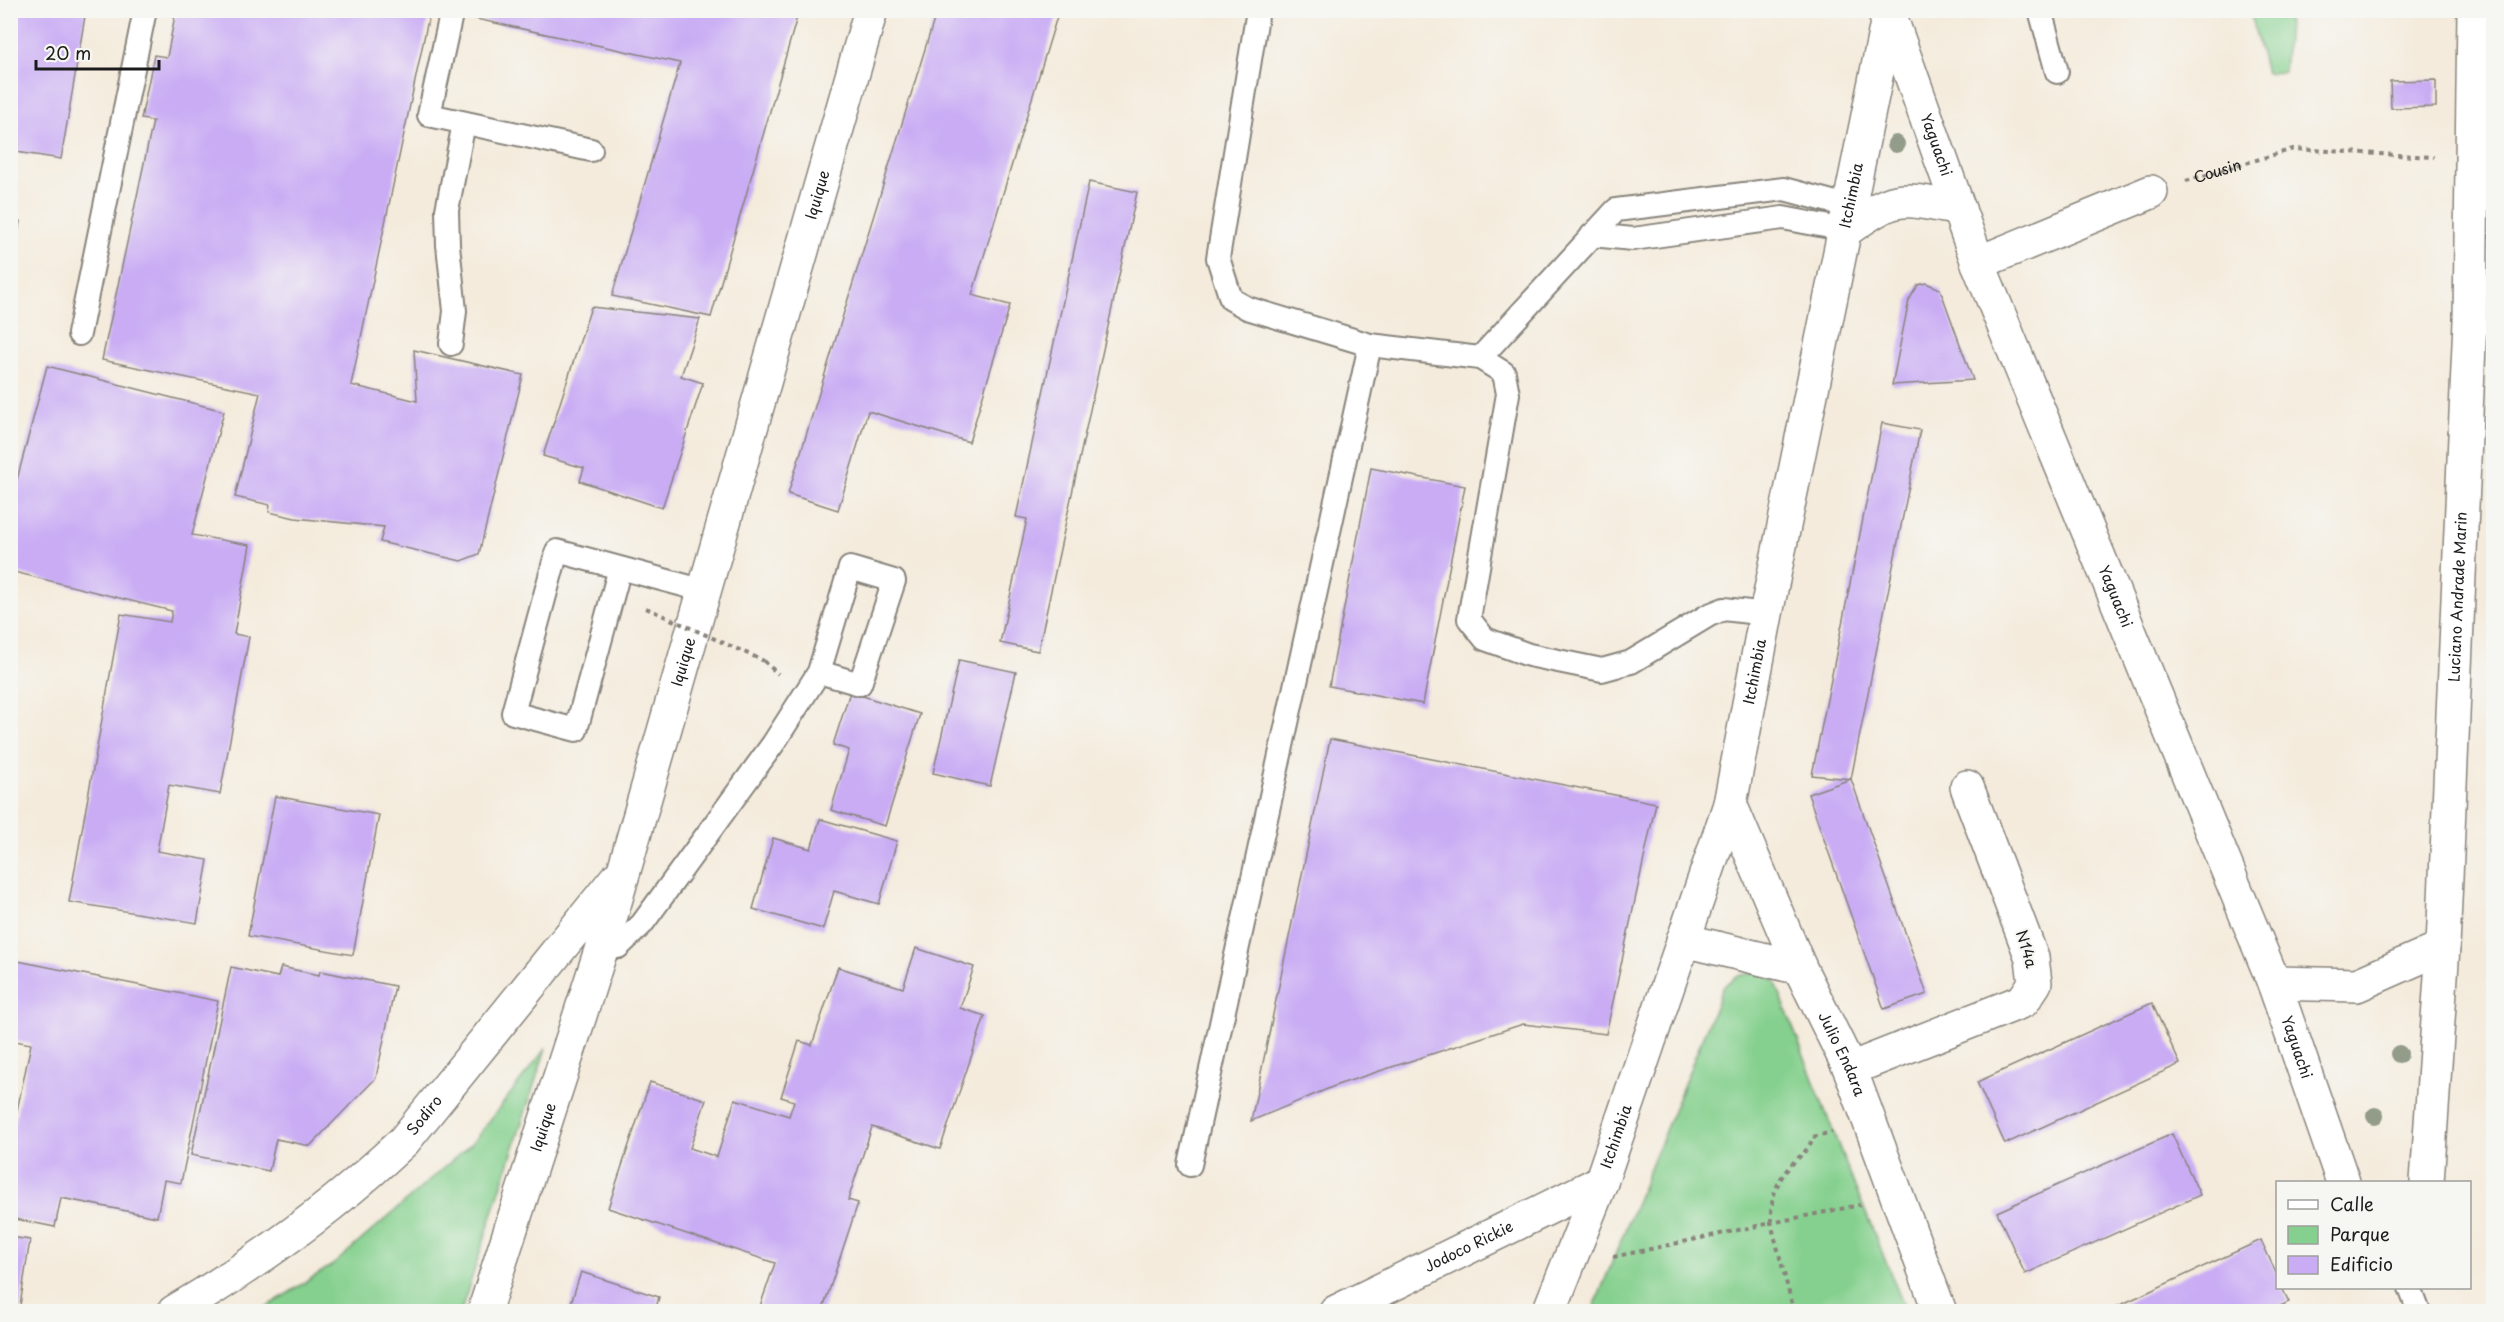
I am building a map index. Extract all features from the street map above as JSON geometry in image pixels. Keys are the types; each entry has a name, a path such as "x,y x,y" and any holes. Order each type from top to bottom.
{"street":[{"name":"Iquique","path":"484,1311 602,947 871,10"},
{"name":"Luciano Andrade Marin","path":"2427,1181 2482,325 2470,158 2474,10"},
{"name":"Yaguachi","path":"1888,12 1978,263 2274,982 2343,1181"},
{"name":"Itchimbia","path":"1549,1311 1601,1182 1730,804 1766,614 1848,219 1888,12"},
{"path":"1978,263 2151,192"},
{"path":"1848,219 1906,198 1959,209"},
{"name":"N14a","path":"1850,1069 2023,1001 2035,983 2032,958 1967,787"},
{"name":"Julio Endara","path":"1730,804 1800,968 1850,1069 1940,1311"},
{"name":"Sodiro","path":"174,1311 304,1224 374,1169 404,1141 625,868"},
{"path":"1683,940 1800,968"},
{"path":"2274,982 2357,985 2443,947"},
{"name":"Jodoco Rickie","path":"1336,1311 1601,1182"}],"lane":[{"path":"80,334 145,10"},
{"path":"452,10 429,115 591,150"},
{"path":"1258,10 1218,258 1231,299 1247,308 1370,345 1480,358 1504,373 1508,394 1469,619 1485,639 1529,655 1602,670 1631,662 1709,615 1724,609 1766,614"},
{"path":"2040,10 2057,72"},
{"path":"451,344 455,311 447,210 464,123"},
{"path":"1480,358 1616,210 1784,189 1848,219"},
{"path":"1592,235 1634,239 1789,218 1848,219"},
{"path":"1190,1165 1370,345"},
{"path":"620,568 576,730 513,712 557,551 620,568 705,591"},
{"path":"602,947 618,947 642,924 773,744 819,672 850,568 894,581 860,684 819,672"},
{"path":"2411,1289 2419,1311"}],"path":[{"name":"Cousin","path":"2151,192 2293,149 2470,158"},
{"path":"646,608 764,661"},
{"path":"1794,1311 1771,1223 1772,1197 1778,1183 1791,1165 1809,1148 1813,1137 1833,1131"},
{"path":"1613,1257 1862,1204"}],"green space":[{"path":"2250,11 2289,11 2284,72 2266,73"},
{"path":"1760,972 1775,981 1906,1311 1592,1312 1723,987 1737,976"},
{"path":"546,1048 461,1311 260,1311 334,1264 472,1143"}],"building":[{"path":"10,10 86,10 61,159 10,151"},
{"path":"176,10 430,10 351,385 417,401 414,350 523,375 479,554 461,561 380,542 384,527 295,518 269,512 270,505 235,497 260,393 102,360 153,121 141,119 154,55 167,57"},
{"path":"478,10 799,10 711,317 612,296 680,63 476,19"},
{"path":"937,10 1059,10 972,295 1010,305 969,442 868,411 838,510 788,494"},
{"path":"2436,80 2436,107 2391,108 2390,81"},
{"path":"1089,182 1137,192 1038,651 1000,643 1027,519 1016,517"},
{"path":"10,219 20,221 12,269 10,269"},
{"path":"1926,283 1940,289 1973,380 1892,385 1909,300 1918,285"},
{"path":"591,307 700,319 681,376 703,383 662,508 580,481 584,468 543,456"},
{"path":"47,366 224,411 192,535 250,545 234,634 249,637 220,794 169,785 157,851 208,860 197,923 69,902 121,614 170,622 172,611 10,571 10,506"},
{"path":"1882,423 1920,430 1851,779 1812,775"},
{"path":"1371,468 1465,486 1423,704 1329,686"},
{"path":"959,660 1016,672 990,786 933,773"},
{"path":"850,692 920,714 885,826 831,810 849,750 833,745"},
{"path":"1330,739 1656,803 1606,1034 1523,1024 1337,1085 1251,1121"},
{"path":"1851,779 1927,994 1884,1009 1808,794"},
{"path":"275,796 379,815 353,955 248,936"},
{"path":"820,819 897,841 879,904 834,891 823,929 753,909 773,838 811,849"},
{"path":"916,948 974,967 960,1008 985,1016 940,1149 872,1127 848,1200 858,1203 822,1312 758,1312 775,1263 608,1208 650,1082 706,1100 690,1148 717,1157 735,1099 789,1116 794,1101 781,1097 799,1041 812,1045 838,967 903,988"},
{"path":"13,960 218,1001 181,1183 164,1180 157,1217 61,1198 55,1227 10,1218 10,1144 31,1044 10,1040 10,974"},
{"path":"231,967 278,977 281,967 319,975 320,971 395,986 376,1078 310,1146 276,1139 269,1171 191,1155"},
{"path":"2152,1003 2180,1064 2005,1144 1977,1082"},
{"path":"2172,1134 2200,1195 2025,1274 1997,1212"},
{"path":"10,1237 30,1240 19,1312 10,1312"},
{"path":"2261,1240 2276,1273 2276,1289 2282,1289 2289,1302 2268,1312 2105,1312"},
{"path":"581,1272 659,1297 655,1312 568,1312"}]}
